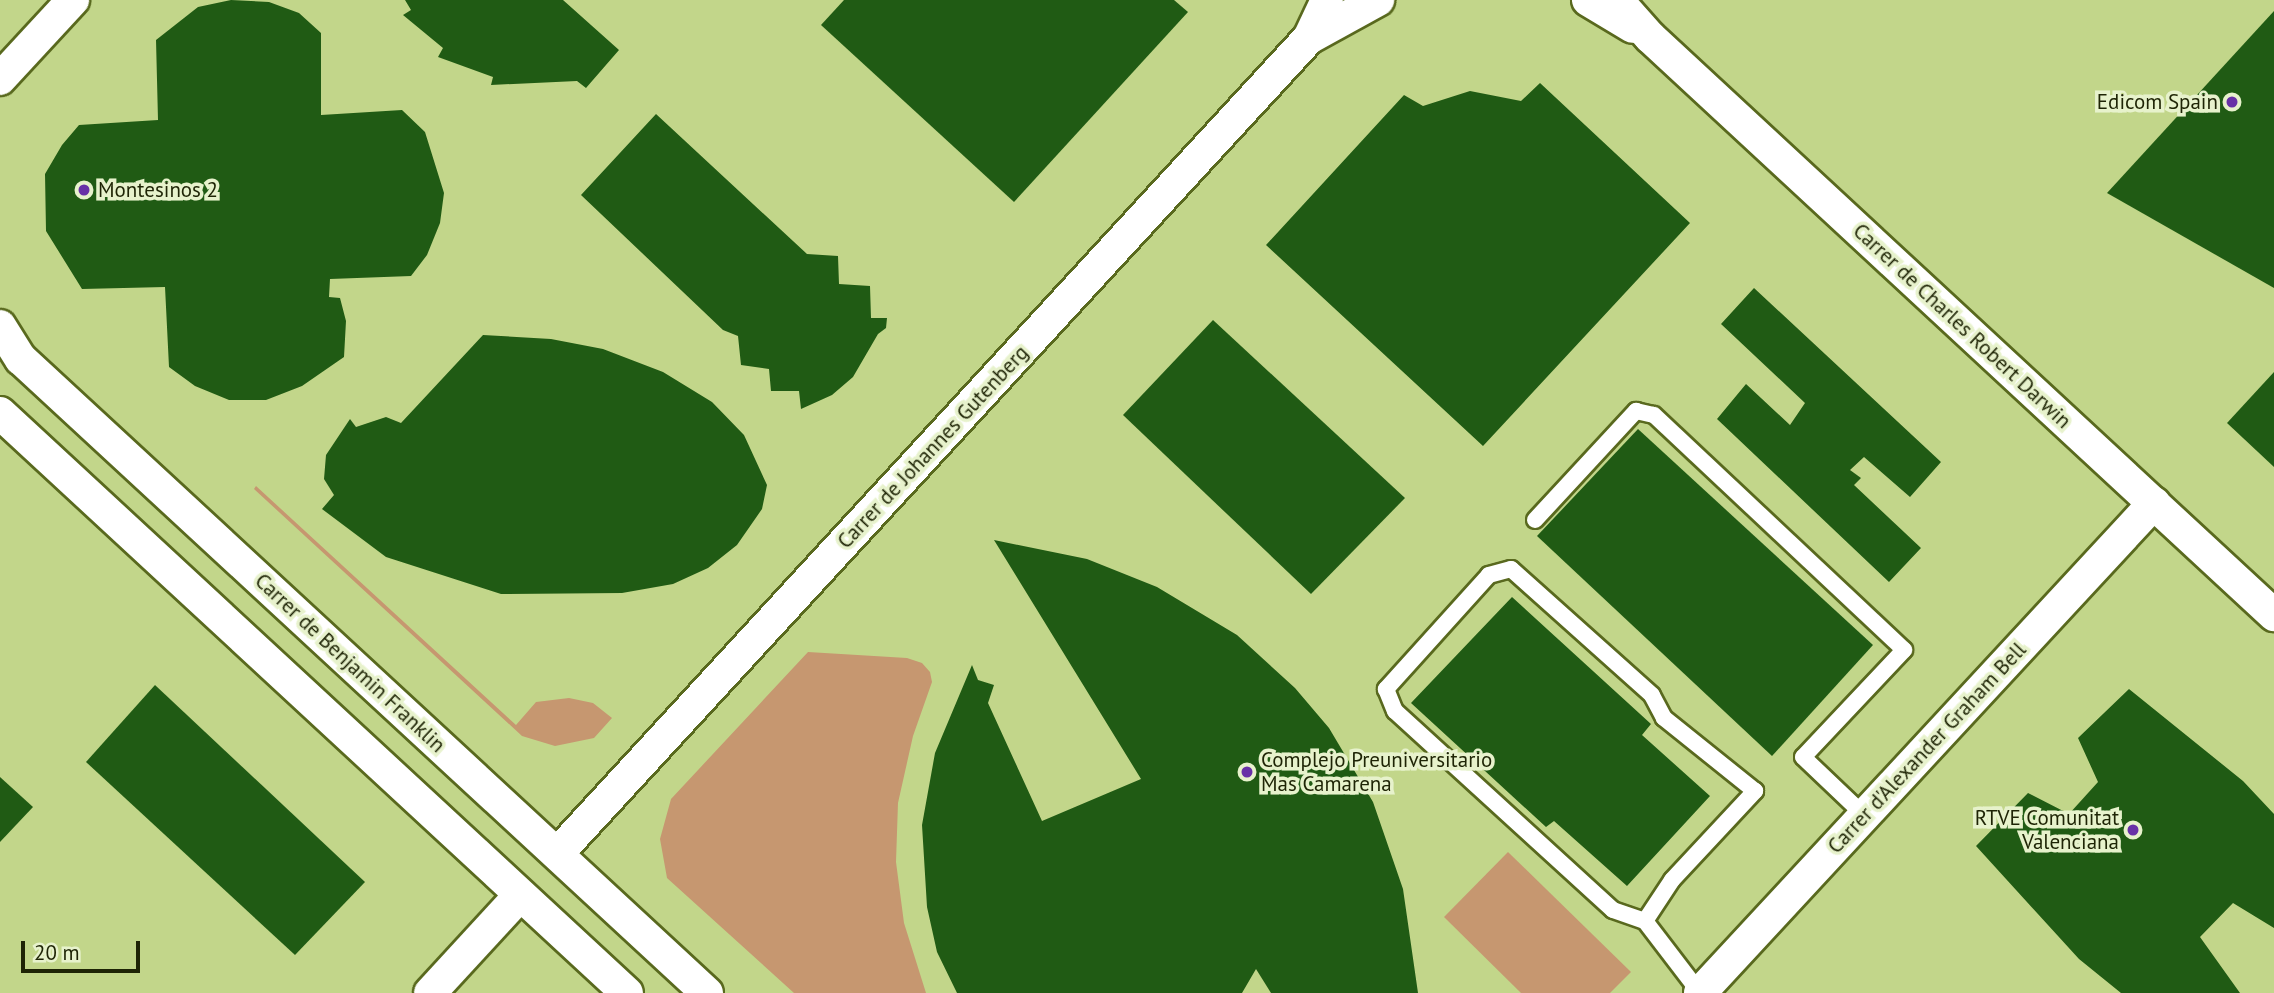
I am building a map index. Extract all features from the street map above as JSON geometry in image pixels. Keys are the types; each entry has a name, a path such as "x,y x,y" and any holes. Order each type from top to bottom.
{"street":[{"path":"0,79 73,0"},
{"name":"Carrer de Johannes Gutenberg","path":"557,855 1309,38 1326,0"},
{"name":"Carrer de Johannes Gutenberg","path":"1309,38 1378,0"},
{"name":"Carrer de Charles Robert Darwin","path":"1588,0 1650,37"},
{"name":"Carrer de Charles Robert Darwin","path":"1617,0 1650,37 2274,615"},
{"name":"Carrer de Benjamin Franklin","path":"0,326 21,359 707,993"},
{"path":"0,413 627,993"},
{"name":"Carrer d'Alexander Graham Bell","path":"1700,993 2154,503"},
{"path":"430,993 520,895"}],"lane":[{"path":"1535,520 1636,411 1654,415 1877,620 1904,650 1803,757 1865,816"},
{"path":"1645,920 1672,880 1755,791 1664,718 1652,695 1511,569 1489,575 1386,690 1395,710 1613,910 1645,920 1700,993"}],"shaded area":[{"path":"256,486 516,725 536,702 569,698 593,703 612,718 594,738 555,746 522,736 254,489"},
{"path":"808,652 907,658 922,663 930,672 932,682 913,736 898,803 896,862 904,923 926,993 794,993 667,878 660,839 671,799"},
{"path":"1508,852 1631,972 1610,993 1521,993 1444,917"}],"building":[{"path":"231,0 269,2 299,13 321,33 321,115 402,110 425,132 444,193 440,223 427,255 411,276 330,279 329,297 340,298 346,321 344,357 302,386 266,400 229,400 195,386 169,367 165,287 82,289 46,231 45,174 62,145 79,125 158,120 156,40 198,7"},
{"path":"405,0 563,0 619,50 586,88 577,81 491,85 493,77 438,57 443,48 403,15 411,10"},
{"path":"844,0 1174,0 1188,12 1014,202 821,25"},
{"name":"Edicom Spain","path":"2274,11 2274,288 2107,193"},
{"path":"1540,83 1690,223 1483,446 1266,245 1404,95 1423,106 1470,91 1521,101"},
{"path":"656,114 807,254 838,256 839,284 870,286 871,318 887,318 886,328 878,334 853,377 832,395 801,409 799,391 771,391 769,369 741,365 738,336 723,330 581,195"},
{"path":"1754,288 1941,462 1910,497 1864,457 1850,470 1861,478 1854,485 1921,548 1889,582 1717,419 1746,384 1790,425 1805,403 1721,324"},
{"path":"1213,320 1405,498 1311,594 1123,415"},
{"path":"483,335 551,339 603,349 663,372 712,402 744,435 767,485 762,509 737,545 708,568 673,584 622,593 501,594 386,557 322,509 334,495 324,479 326,455 350,419 356,427 386,417 401,423"},
{"path":"2274,372 2274,467 2227,423"},
{"path":"1638,429 1873,645 1772,756 1537,536"},
{"name":"Complejo Preuniversitario Mas Camarena","path":"994,540 1087,559 1157,587 1237,635 1295,688 1329,728 1373,802 1403,889 1418,993 1271,993 1256,969 1242,993 957,993 937,952 927,907 922,825 935,753 972,665 978,680 994,685 988,703 1042,821 1141,779"},
{"path":"1512,597 1651,724 1642,735 1710,796 1627,886 1554,821 1546,827 1411,703"},
{"path":"155,685 365,882 295,955 86,762"},
{"name":"RTVE Comunitat Valenciana","path":"2129,689 2243,781 2274,814 2274,928 2233,903 2200,937 2240,993 2121,993 2079,959 1976,846 2028,793 2069,814 2098,782 2078,738"},
{"path":"0,777 33,807 0,842"}],"place":[{"name":"Edicom Spain","path":"2232,102"},
{"name":"Montesinos 2","path":"84,190"},
{"name":"Complejo Preuniversitario Mas Camarena","path":"1247,772"},
{"name":"RTVE Comunitat Valenciana","path":"2133,830"}]}
